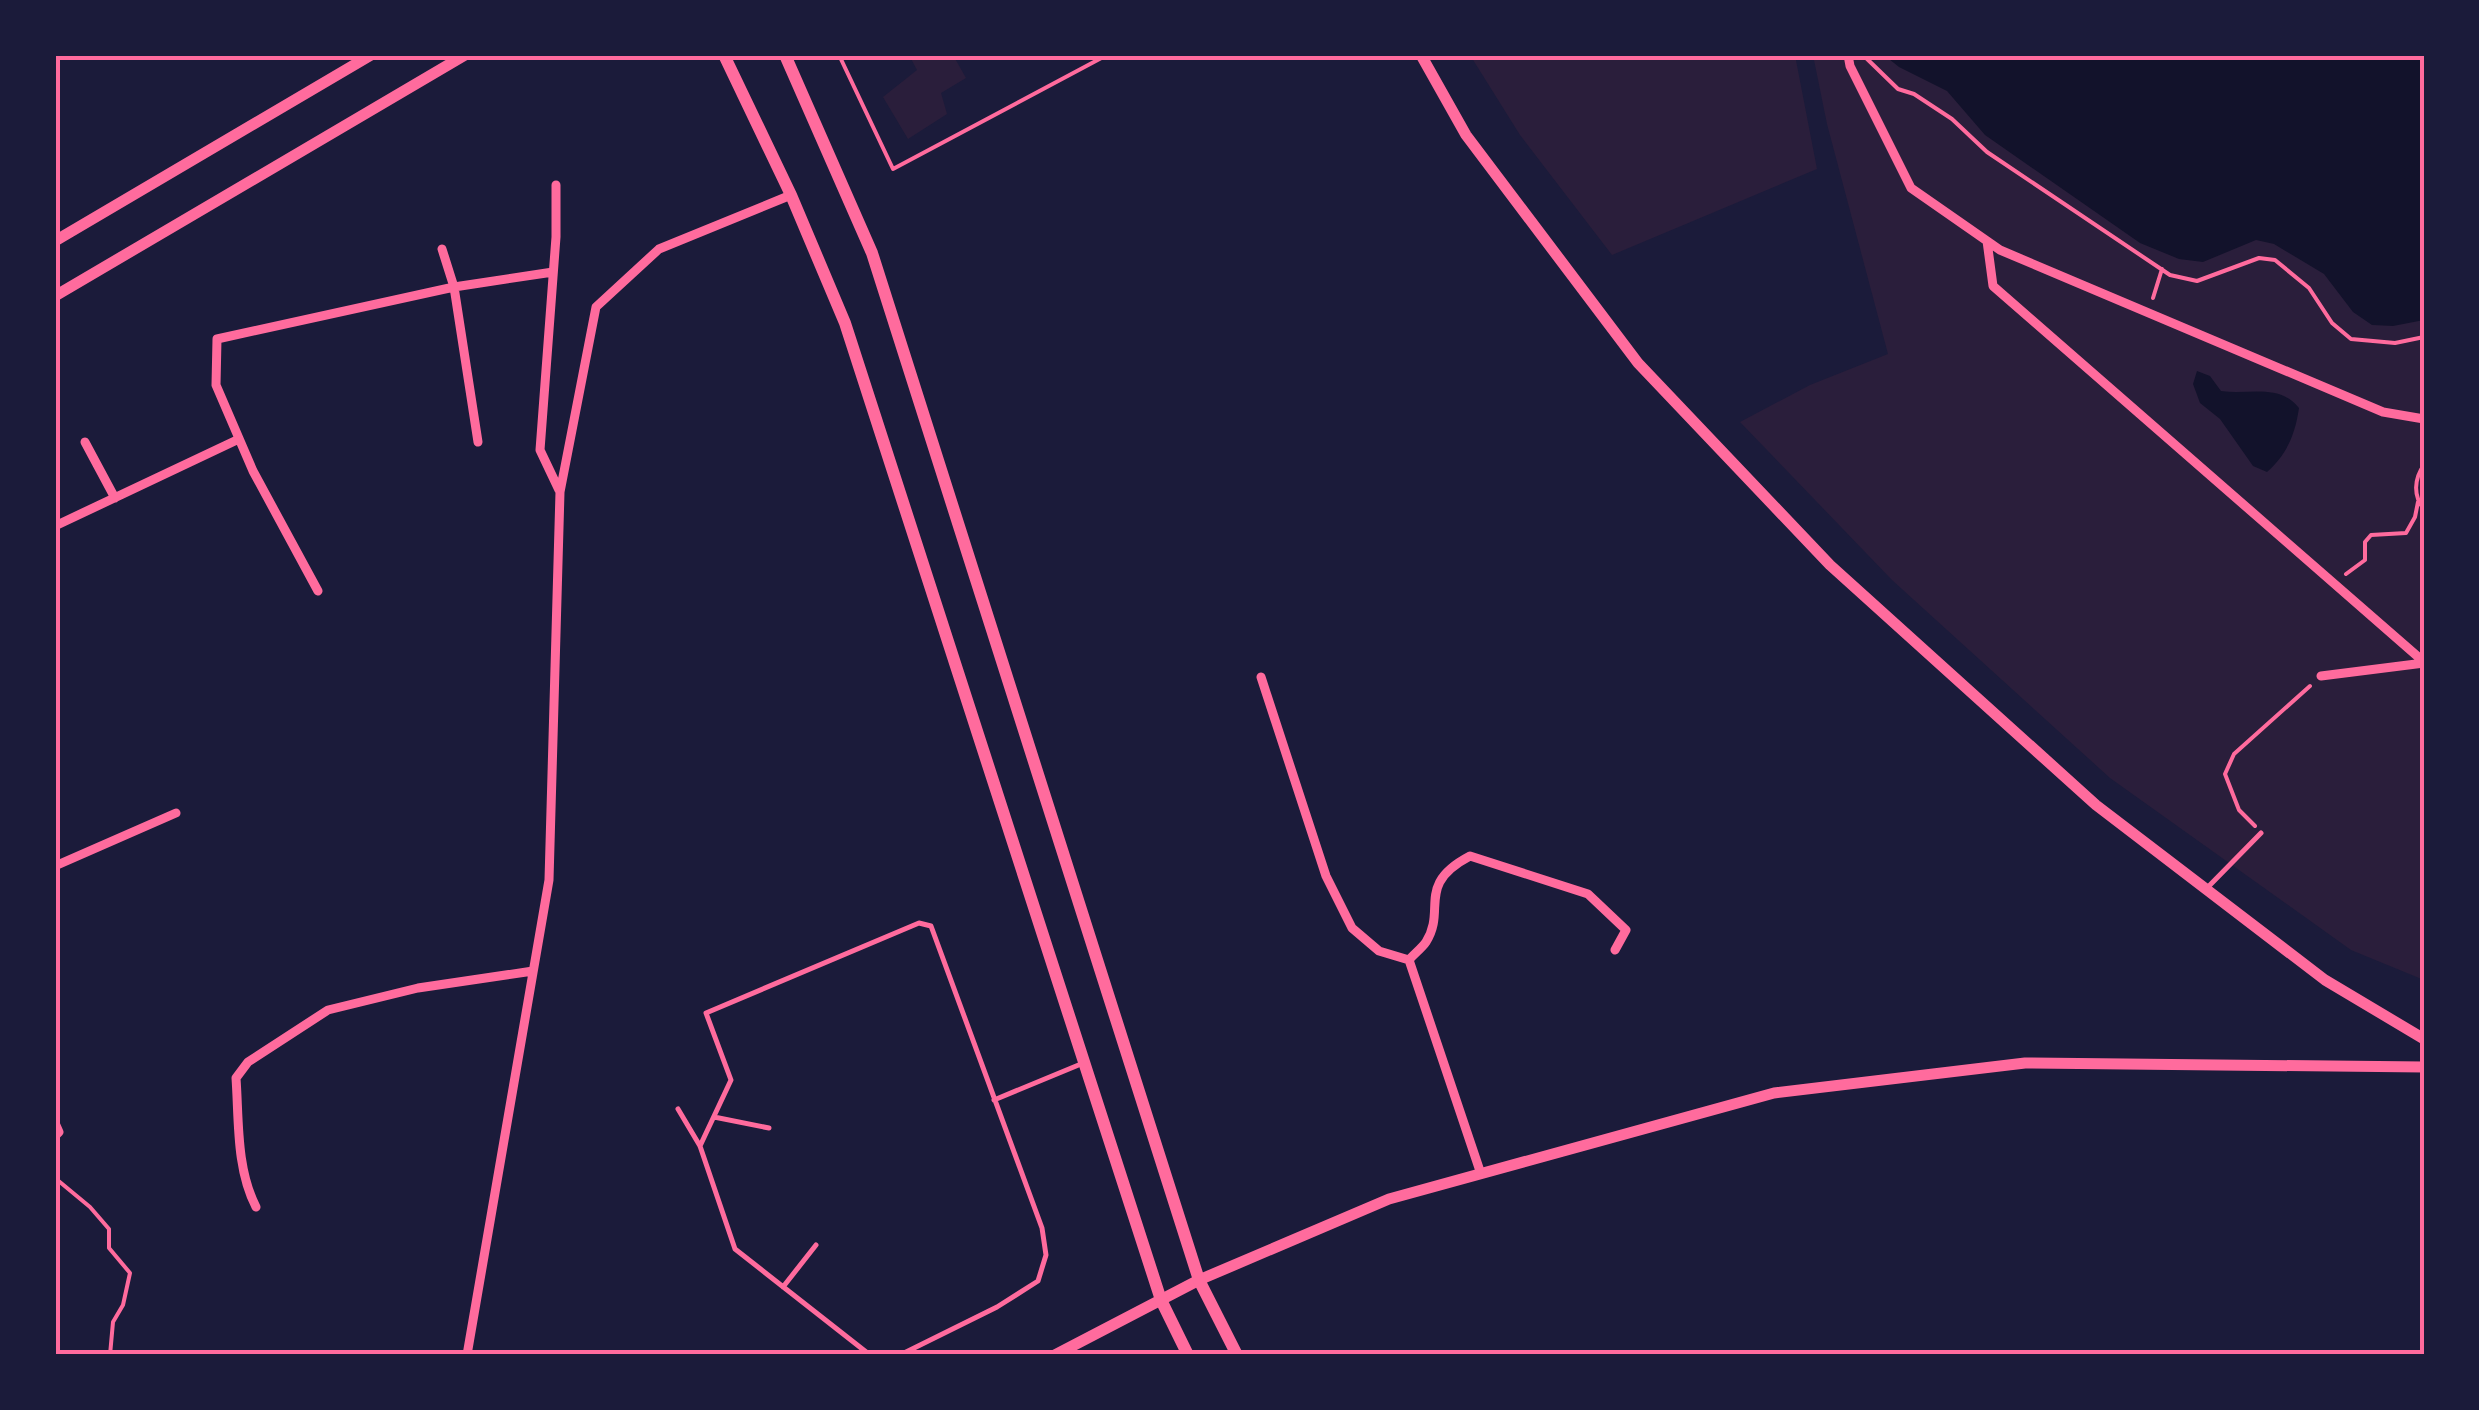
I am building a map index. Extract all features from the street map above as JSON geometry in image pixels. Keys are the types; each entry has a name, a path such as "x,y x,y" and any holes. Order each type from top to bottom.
{"main road":[{"path":"724,55 845,323 1161,1300 1188,1355"},
{"path":"785,55 872,253 1198,1280 1237,1355"}],"street":[{"path":"55,241 371,55"},
{"path":"55,296 465,55"},
{"path":"1420,55 1466,134 1638,363 1830,565 2096,805 2325,980 2424,1039"},
{"path":"1848,55 1911,188 2000,250 2383,412 2424,419"},
{"path":"556,185 554,272 540,450 560,492"},
{"path":"467,1355 549,880 560,492 596,307 659,248 790,195"},
{"path":"1987,241 1993,286 2424,663"},
{"path":"442,248 454,286 478,442"},
{"path":"318,591 253,471 216,385 218,339 454,286 554,272"},
{"path":"55,526 239,438"},
{"path":"85,442 114,498"},
{"path":"2321,676 2424,663"},
{"path":"1260,677 1326,876 1352,928 1379,951 1409,960"},
{"path":"55,866 176,813"},
{"path":"1409,960 1428,940 1434,895 1450,866 1470,856 1588,894 1626,930 1615,950"},
{"path":"1409,960 1481,1174"},
{"path":"256,1207 242,1160 236,1078 248,1062 328,1010 418,988 533,971"},
{"path":"1055,1355 1198,1280 1390,1199 1774,1092 2025,1063 2424,1068"},
{"path":"55,1123 59,1132 55,1136"}],"lane":[{"path":"2206,889 2261,833"},
{"path":"700,1146 730,1080 706,1013 919,922 932,926 1042,1228 1046,1255 1038,1280 997,1308 900,1355"},
{"path":"994,1100 1084,1063"},
{"path":"678,1109 700,1146 735,1249 870,1355"},
{"path":"714,1118 769,1128"},
{"path":"783,1287 816,1245"}],"path":[{"path":"839,55 894,170 1107,55"},
{"path":"1863,55 1898,89 1914,94 1952,119 1987,152 2170,275 2197,281 2259,258 2274,260 2309,288 2332,323 2351,340 2395,344 2424,337"},
{"path":"2149,313 2162,270"},
{"path":"2334,584 2364,560 2365,542 2371,534 2406,533 2415,518 2415,485 2424,465"},
{"path":"2418,502 2424,509"},
{"path":"2261,833 2239,810 2225,774 2234,754 2321,676"},
{"path":"55,1178 109,1229 110,1248 130,1273 123,1305 113,1322 110,1355"}],"shaded area":[{"path":"909,55 953,55 966,78 941,93 947,114 908,139 883,97 917,70"},
{"path":"1470,55 1795,55 1817,169 1612,255 1520,135"},
{"path":"1813,55 2424,55 2424,980 2351,950 2110,778 1892,580 1740,422 1810,385 1888,354 1827,124"},
{"path":"1884,55 2424,55 2424,320 2393,326 2372,325 2353,312 2324,274 2274,244 2256,240 2203,262 2179,259 2140,243 1985,135 1947,91"},
{"path":"2197,371 2210,376 2221,391 2273,393 2299,408 2289,443 2267,472 2253,466 2220,419 2200,403 2193,384"}]}
